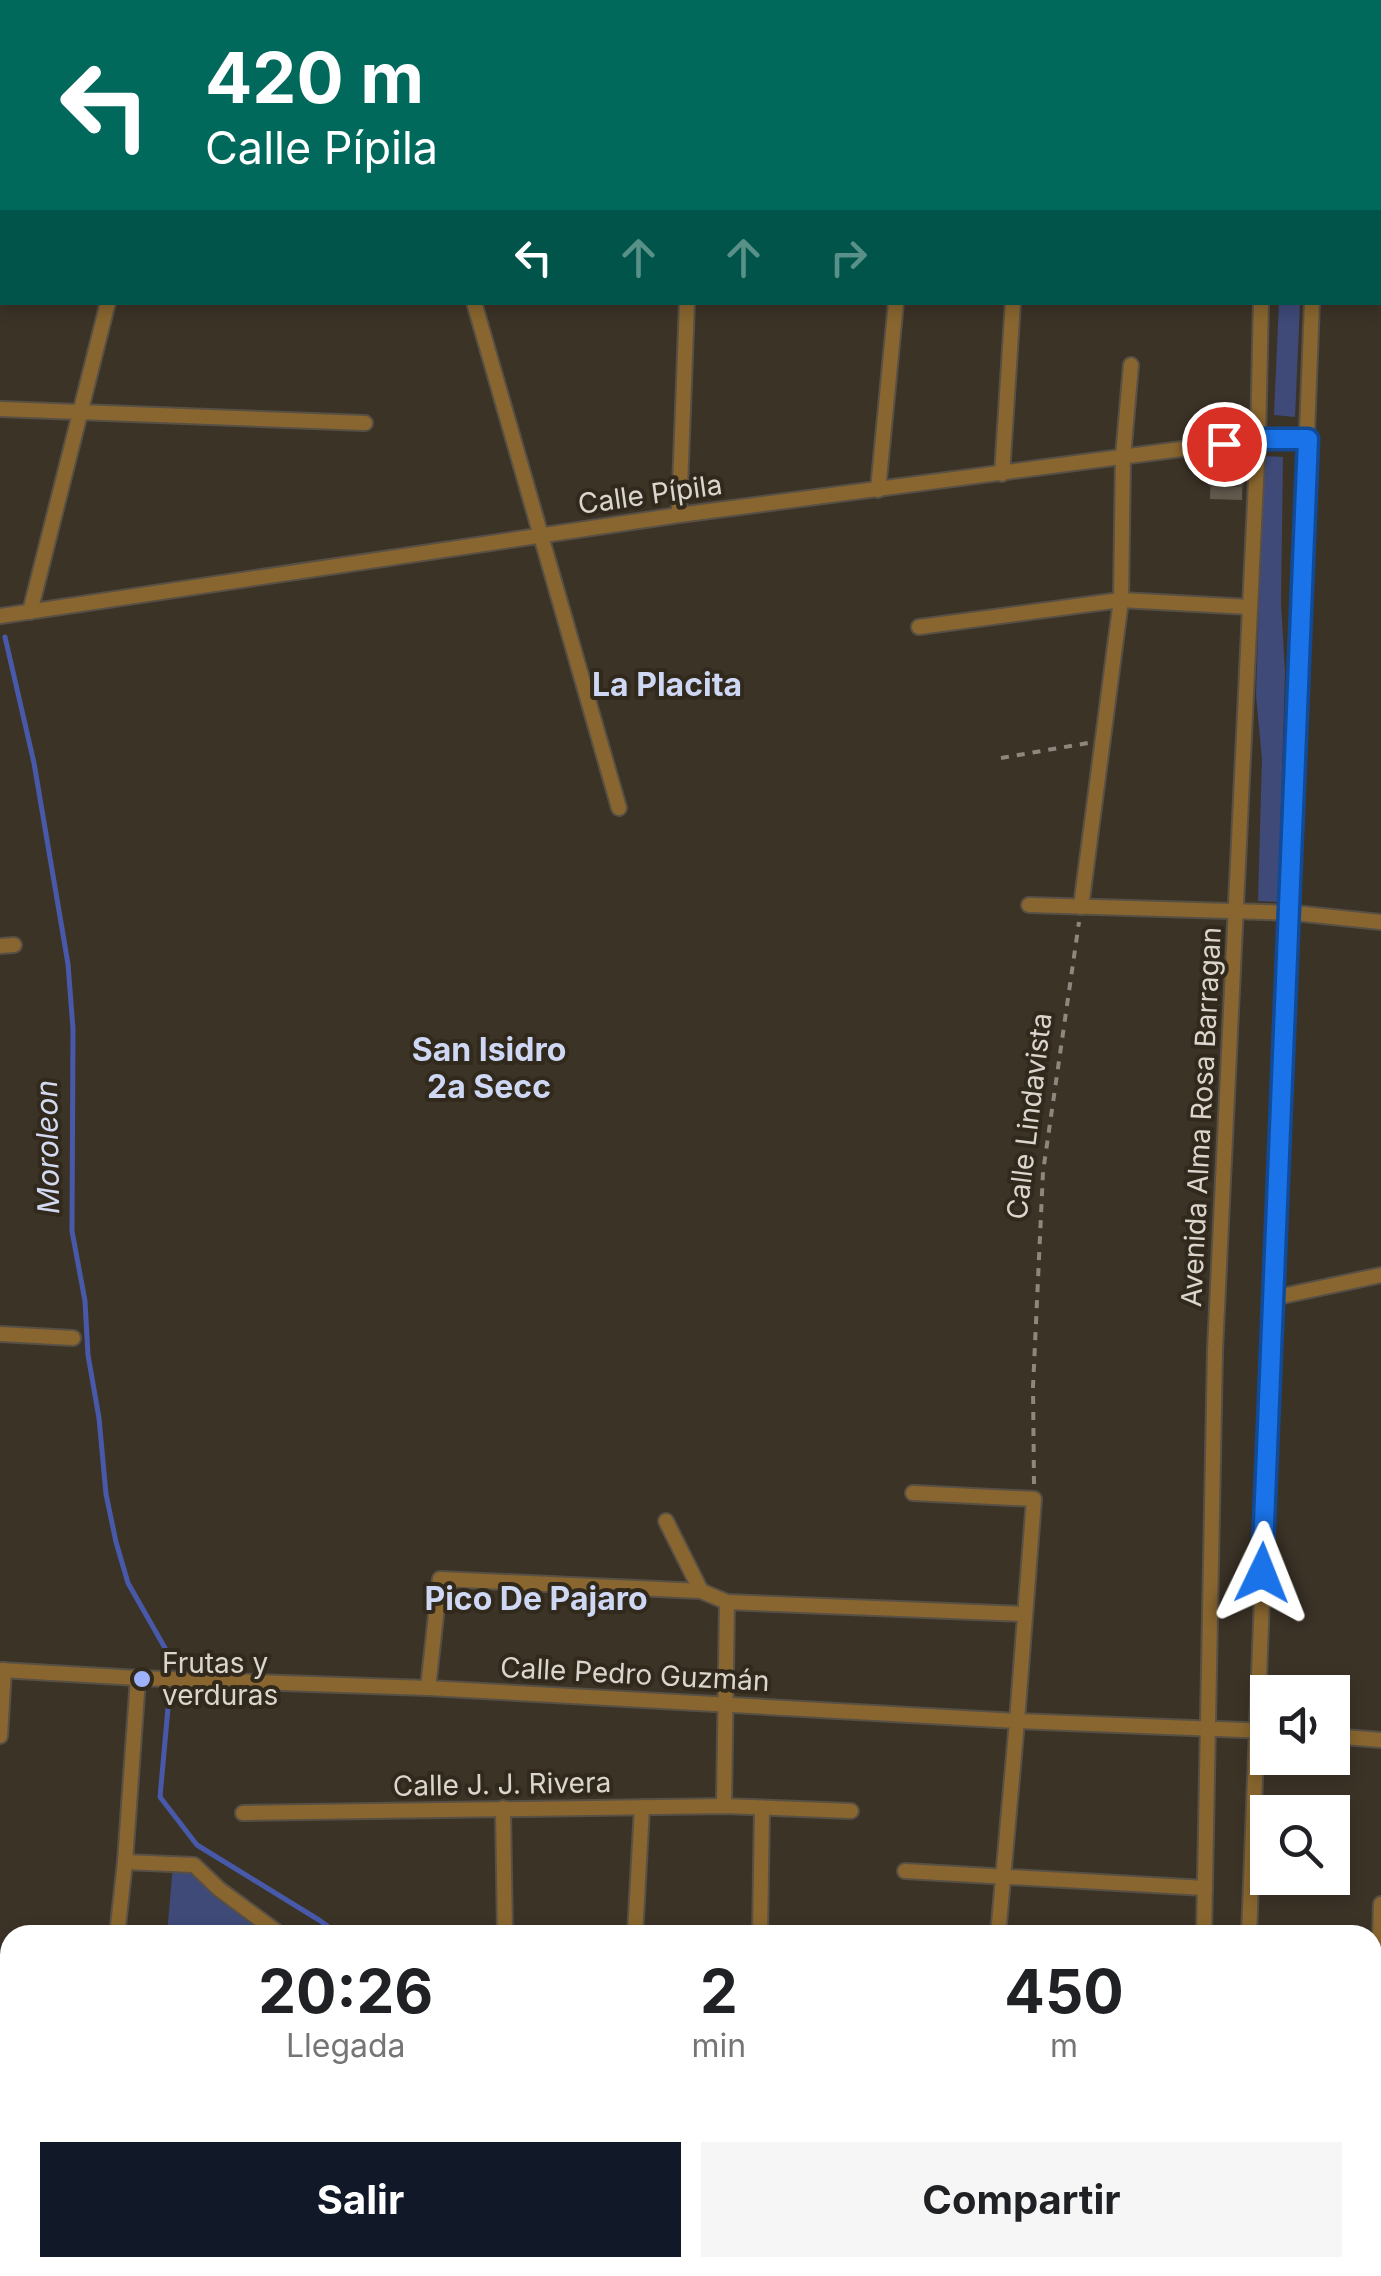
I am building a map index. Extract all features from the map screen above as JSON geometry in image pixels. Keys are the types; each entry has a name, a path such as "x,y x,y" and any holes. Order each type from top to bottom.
{"street":[{"path":"30,612 107,305"},
{"path":"475,305 619,808"},
{"path":"678,514 686,305"},
{"path":"878,490 896,305"},
{"path":"1002,474 1013,305"},
{"name":"Avenida Alma Rosa Barragan","path":"1204,1925 1215,1350 1261,305"},
{"path":"1264,1675 1312,305"},
{"path":"1081,907 1121,600 1123,458 1130,365"},
{"path":"0,410 365,423"},
{"name":"Calle Pípila","path":"0,616 678,514 1258,439 1308,439"},
{"path":"919,626 1121,600 1250,608"},
{"path":"1029,904 1236,910 1381,922"},
{"path":"1274,1298 1381,1274"},
{"path":"0,1334 73,1338"},
{"path":"913,1493 1034,1499 999,1925"},
{"path":"666,1521 701,1591"},
{"path":"428,1688 440,1579 701,1591 727,1602 1025,1614"},
{"path":"724,1806 727,1602"},
{"path":"0,1736 2,1670"},
{"name":"Calle Pedro Guzmán","path":"2,1670 1250,1730"},
{"path":"118,1925 138,1678"},
{"path":"1350,1737 1381,1740"},
{"path":"1250,1925 1259,1775"},
{"name":"Calle J. J. Rivera","path":"243,1813 724,1806 852,1811"},
{"path":"636,1925 642,1807"},
{"path":"503,1808 505,1925"},
{"path":"760,1925 762,1808"},
{"path":"125,1862 194,1866 268,1925"},
{"path":"906,1871 1205,1888"}],"path":[{"path":"1000,758 1102,741"},
{"name":"Calle Lindavista","path":"1034,1499 1033,1387 1043,1172 1081,907"}],"shaded area":[{"path":"1279,305 1300,305 1295,417 1274,415"},
{"path":"1264,456 1283,457 1281,603 1285,672 1278,902 1258,901 1262,759 1256,695"},
{"path":"173,1864 194,1865 269,1925 168,1925"}],"building":[{"path":"1223,437 1243,459 1242,486 1210,485 1212,439"}],"waterway":[{"name":"Moroleon","path":"5,637 34,763 68,964 73,1029 72,1231 85,1301 106,1494 128,1583 165,1648"},
{"name":"Moroleon","path":"169,1697 160,1797 197,1845 326,1925"}],"place":[{"name":"Frutas y verduras","path":"142,1679"}],"district":[{"name":"La Placita","path":"667,685"},
{"name":"San Isidro 2a Secc","path":"489,1068"},
{"name":"Pico De Pajaro","path":"536,1599"}],"route":[{"path":"1224,444 1308,439 1262,1573"}]}
